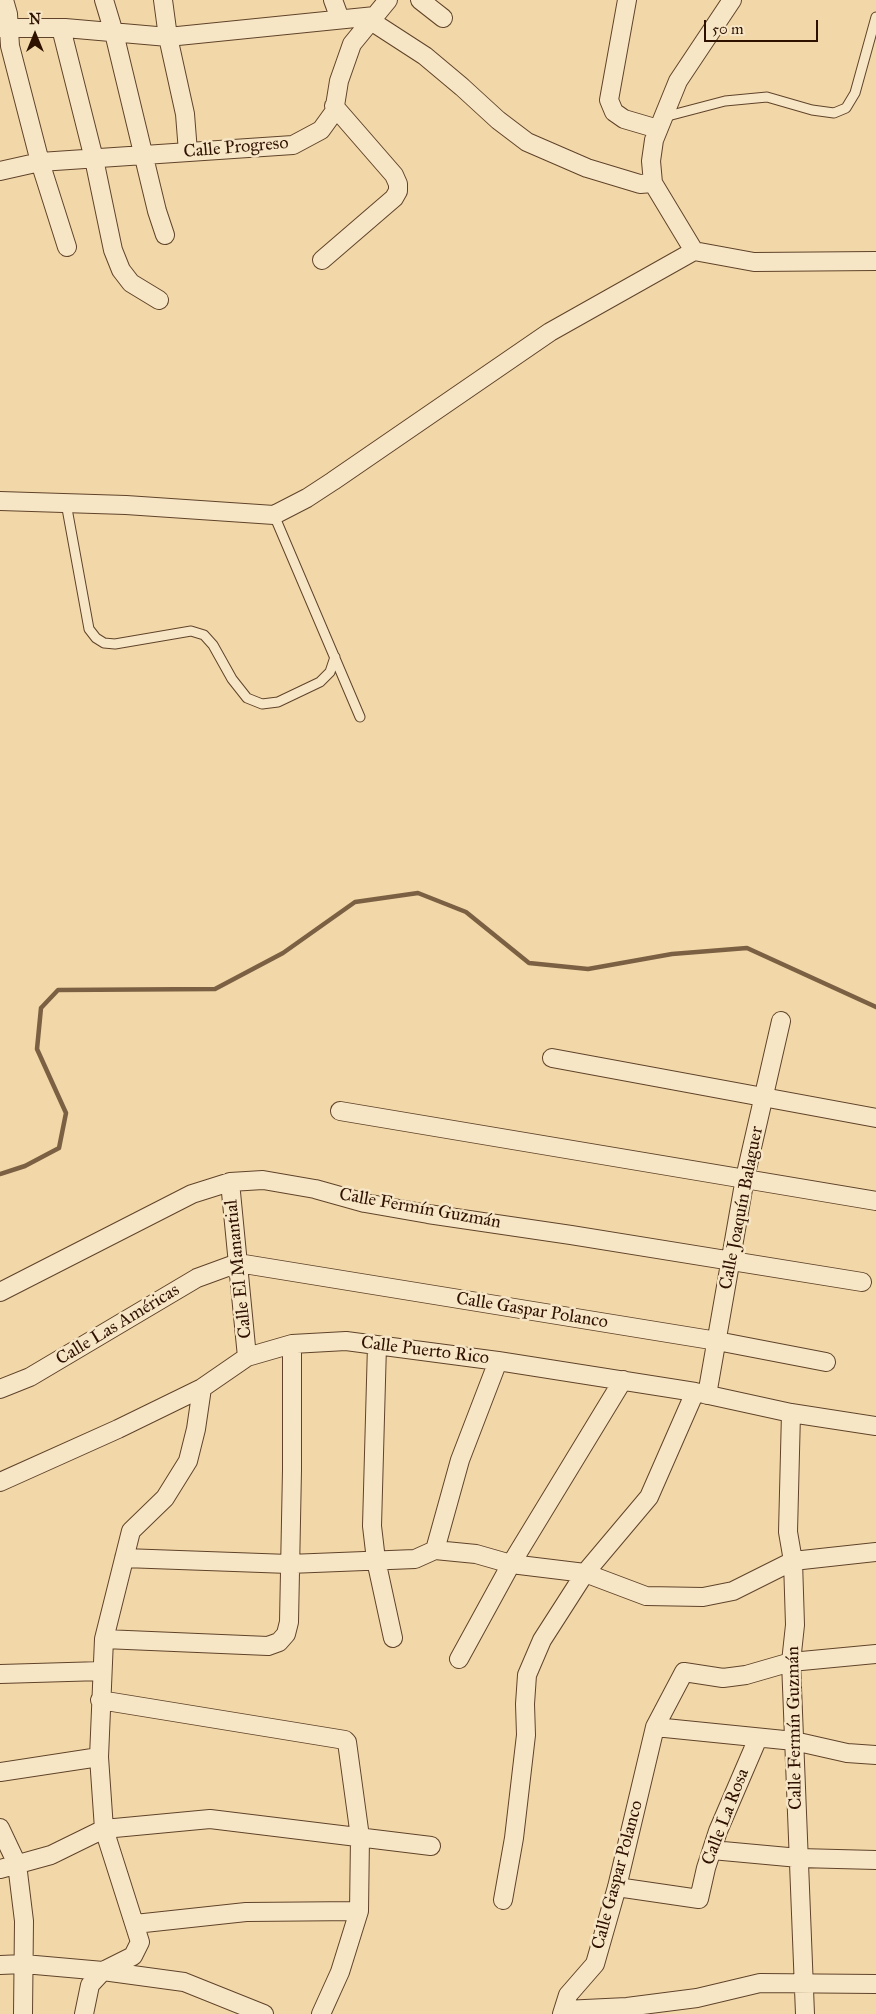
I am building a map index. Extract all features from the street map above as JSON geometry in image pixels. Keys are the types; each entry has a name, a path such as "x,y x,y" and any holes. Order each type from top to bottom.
{"street":[{"path":"4,0 8,14 4,27 40,162 67,247"},
{"path":"104,0 114,33 157,211 165,234"},
{"path":"163,0 168,37 185,114 188,152"},
{"path":"333,0 340,19"},
{"path":"420,0 443,18"},
{"path":"627,0 609,100 614,112 624,119 661,123"},
{"path":"694,251 653,183 651,161 654,140 678,81 732,0"},
{"path":"4,27 61,28 168,37 340,19 381,8 425,56 498,120 528,142 587,168 640,184 653,183"},
{"name":"Calle Progreso","path":"0,171 40,162 294,145 321,130 334,112 339,81 352,44 381,8"},
{"path":"61,28 94,159 113,250 121,270 131,283 158,300"},
{"path":"322,260 394,198 398,191 398,184 394,175 334,106"},
{"path":"0,501 274,515 307,498 333,481 550,332 694,251 754,262 876,262"},
{"name":"Calle Joaquín Balaguer","path":"503,1900 514,1838 526,1735 525,1704 527,1675 542,1640 585,1573 649,1497 701,1394 717,1341 745,1178 765,1098 781,1021"},
{"path":"552,1058 876,1118"},
{"path":"340,1111 876,1201"},
{"name":"Calle Fermín Guzmán","path":"0,1292 192,1194 230,1182 263,1180 315,1189 365,1203 862,1282"},
{"name":"Calle El Manantial","path":"230,1182 247,1357"},
{"name":"Calle Gaspar Polanco","path":"238,1263 717,1341 826,1362"},
{"name":"Calle Las Américas","path":"0,1389 30,1378 197,1278 238,1263"},
{"name":"Calle Puerto Rico","path":"0,1482 118,1429 202,1388 247,1357 292,1344 346,1341 498,1361 701,1394 791,1414 876,1426"},
{"path":"104,1639 268,1646 279,1642 286,1634 289,1622 292,1344"},
{"path":"377,1345 372,1526 376,1560 393,1638"},
{"path":"435,1550 460,1460 498,1361"},
{"path":"459,1660 511,1564 623,1380"},
{"path":"84,2014 90,1986 103,1971 133,1956 140,1942 104,1829 99,1757 104,1639 131,1530 165,1498 188,1462 196,1429 202,1388"},
{"name":"Calle Fermín Guzmán","path":"791,1414 788,1532 793,1561 794,1624 791,1662 805,2014"},
{"path":"124,1558 289,1564 414,1559 435,1550 476,1554 511,1564 585,1573 646,1596 703,1597 733,1591 793,1561 876,1552"},
{"path":"791,1662 876,1654"},
{"name":"Calle Gaspar Polanco","path":"563,2012 568,1995 595,1964 617,1887 655,1727 684,1672 723,1678 746,1675 791,1662"},
{"path":"0,1674 102,1671"},
{"path":"100,1700 345,1740 348,1745 360,1837 359,1911 340,1972 321,2014"},
{"path":"655,1727 794,1741 847,1753 876,1755"},
{"name":"Calle La Rosa","path":"617,1887 699,1899 712,1850 758,1738"},
{"path":"0,1772 99,1757"},
{"path":"8,1867 51,1854 104,1829 210,1819 431,1846"},
{"path":"0,1828 8,1867 24,1921 23,2014"},
{"path":"712,1850 799,1858 876,1860"},
{"path":"134,1924 246,1912 359,1911"},
{"path":"0,1965 24,1964 103,1971 184,1982 264,2014"},
{"path":"563,2012 627,2007 697,1998 760,1983 876,1984"}],"lane":[{"path":"661,123 725,101 767,96 812,110 834,113 846,108 855,92 876,17"},
{"path":"66,503 89,629 96,638 104,643 115,644 191,631 204,635 213,645 232,679 247,698 262,704 278,702 320,682 330,672 335,657"},
{"path":"274,515 360,717"}],"waterway":[{"path":"0,1174 25,1166 59,1148 66,1113 37,1049 41,1008 58,990 215,989 283,953 355,902 418,893 466,912 529,963 588,969 672,954 747,948 876,1007"}]}
